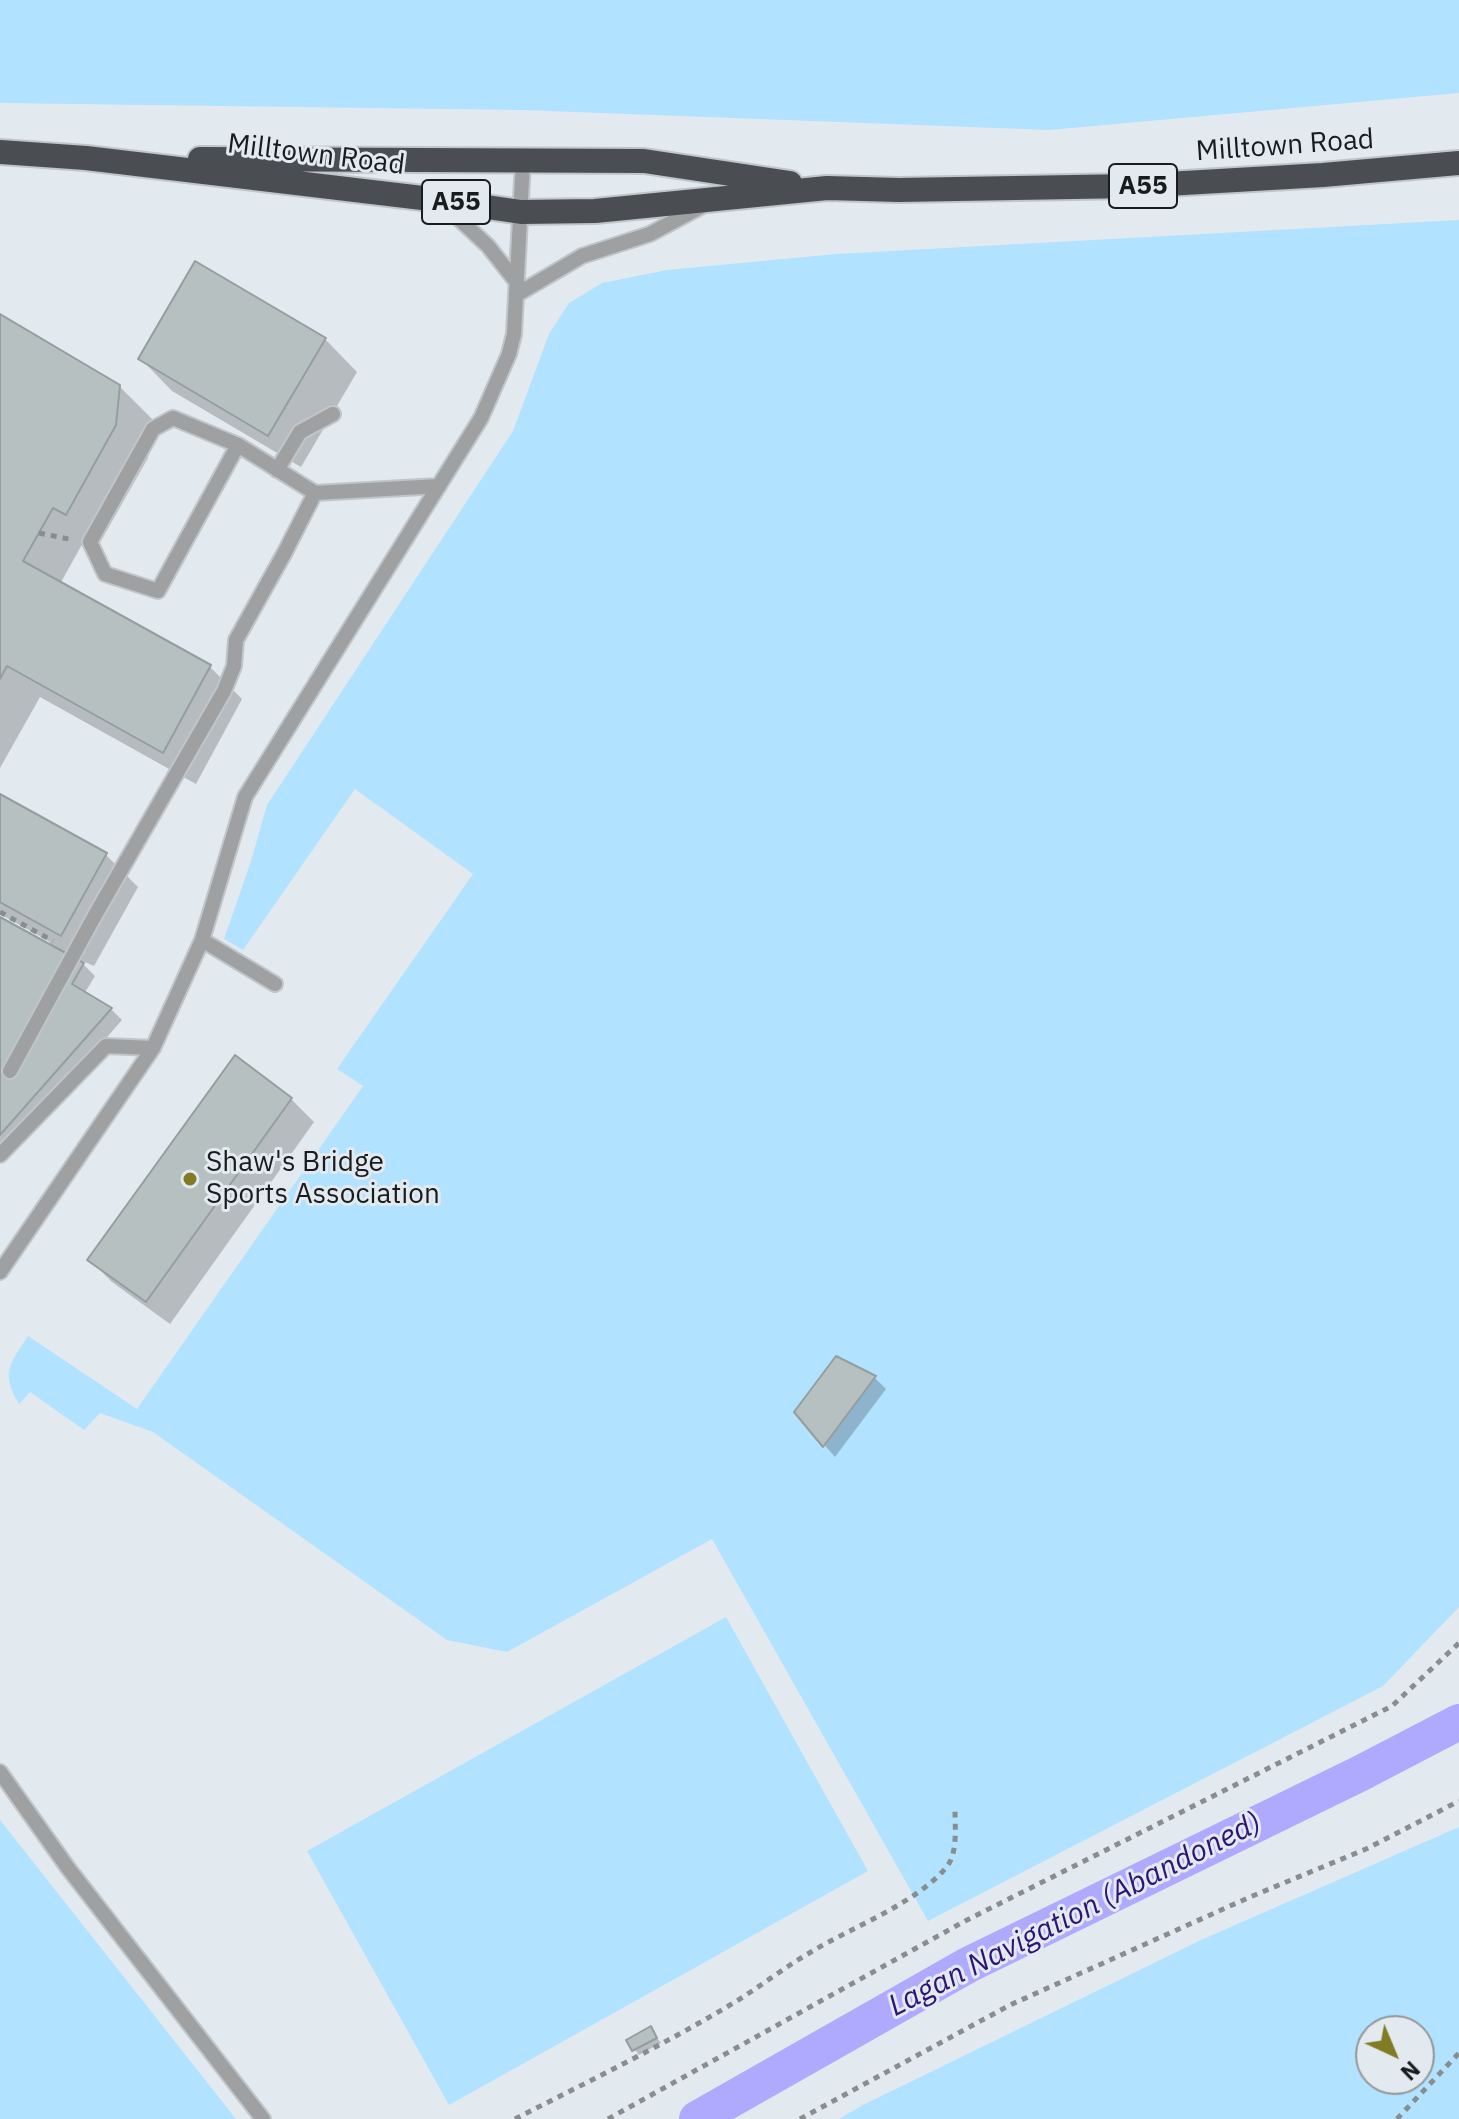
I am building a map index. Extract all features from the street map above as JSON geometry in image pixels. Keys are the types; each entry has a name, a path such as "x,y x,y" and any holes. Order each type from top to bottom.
{"highway":[{"name":"Milltown Road","path":"0,152 86,158 521,212 595,211 827,188"},
{"name":"Milltown Road","path":"86,158 644,161 827,188 899,190 1132,186 1323,175 1459,163"}],"lane":[{"path":"0,1272 153,1048 202,940 245,797 481,418 509,354 514,334 523,160"},
{"path":"517,289 582,256 650,234 715,199"},
{"path":"439,200 488,246 517,289"},
{"path":"277,470 300,432 333,414"},
{"path":"238,445 158,591 105,574 90,542 153,429 173,418 238,445 315,493 439,486"},
{"path":"10,1071 224,691 234,666 236,640 315,493"},
{"path":"202,940 275,984"},
{"path":"0,1155 106,1046 153,1048"},
{"path":"0,1772 68,1868 263,2119"}],"path":[{"path":"0,912 75,953"},
{"path":"608,2119 965,1921 1392,1706 1459,1643"},
{"path":"800,2119 1010,2005 1250,1897 1366,1849 1459,1801"},
{"path":"515,2119 632,2060 736,2001 812,1951 924,1888 948,1867 956,1842 955,1811"},
{"path":"1397,2119 1459,2053"}],"shaded area":[{"path":"0,0 1459,0 1459,93 1049,130 522,110 0,103"},
{"path":"1459,220 1459,1607 1383,1686 928,1921 712,1539 507,1652 447,1640 153,1432 100,1413 84,1430 30,1392 19,1404 10,1384 10,1368 28,1336 137,1409 363,1086 337,1069 473,874 355,789 243,950 224,939 267,805 513,431 549,334 569,303 602,283 667,270 836,254"},
{"path":"726,1617 868,1871 449,2105 307,1851"},
{"path":"0,1820 236,2119 0,2119"},
{"path":"1459,1827 1459,2119 839,2119 1201,1940"}],"building":[{"path":"195,261 326,338 268,436 138,359"},
{"path":"0,314 120,385 116,425 66,515 53,508 23,561 211,665 163,753 7,666 0,679"},
{"path":"0,794 107,853 61,936 0,902"},
{"path":"0,917 84,963 72,984 112,1008 0,1135"},
{"name":"Shaw's Bridge Sports Association","path":"235,1055 292,1098 146,1302 87,1260"},
{"path":"836,1356 876,1376 823,1447 794,1412"},
{"path":"651,2026 657,2038 632,2051 626,2040"}],"waterway":[{"name":"Lagan Navigation (Abandoned)","path":"697,2119 968,1965 1459,1722"}],"place":[{"name":"Shaw's Bridge Sports Association","path":"190,1179"}]}
